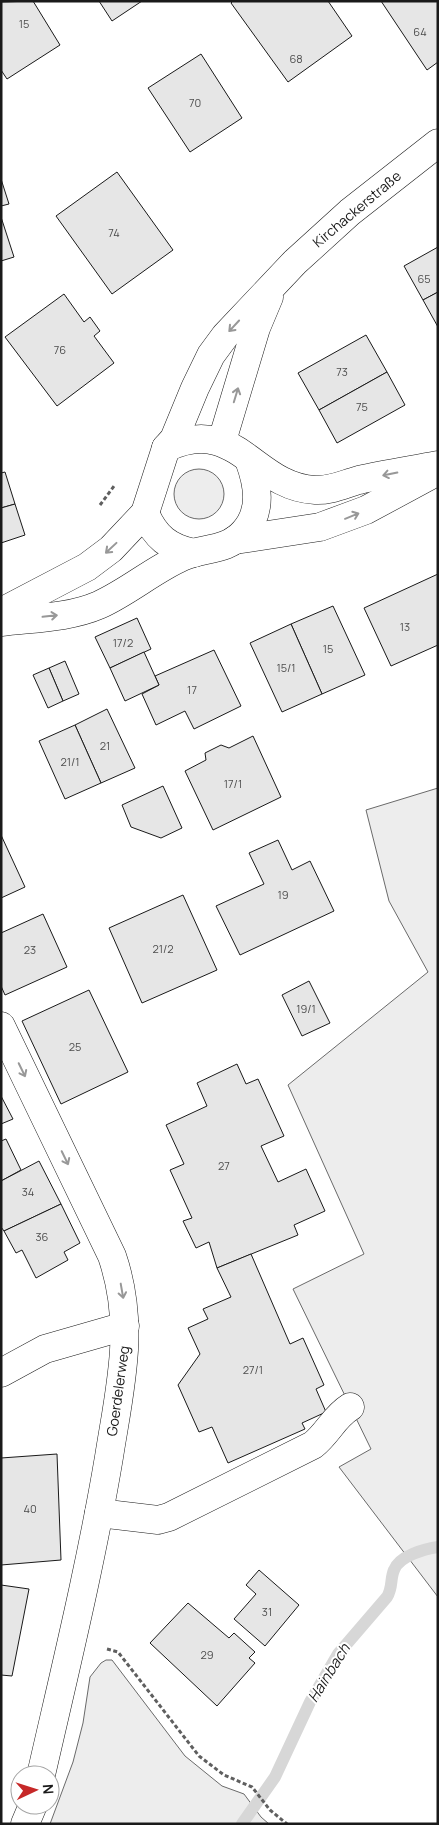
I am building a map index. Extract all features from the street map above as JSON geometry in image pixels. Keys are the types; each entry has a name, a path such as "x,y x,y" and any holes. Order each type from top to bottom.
{"street":[{"name":"Kirchackerstraße","path":"166,448 174,439 211,355 225,336 279,278 350,212 438,144"},
{"name":"Kirchackerstraße","path":"222,442 256,328 264,305 279,278"},
{"path":"1,612 87,567 111,549 145,513 166,448 194,438 222,442 238,450 249,460 288,483 314,490 328,489 359,480 438,465"},
{"path":"1,622 67,614 84,610 106,600 181,557 218,549 235,540 245,532 253,519 257,504 255,476 249,460"},
{"path":"235,540 313,528 348,518 438,472"},
{"path":"145,513 159,537 179,550 194,553"},
{"name":"Goerdelerweg","path":"1,1026 112,1256 122,1289 125,1352 99,1514 43,1765"},
{"path":"1,1373 45,1349 124,1326"},
{"path":"99,1514 158,1520 169,1517 313,1445 321,1439 338,1414 350,1407"}],"path":[{"path":"118,1652 198,1756 224,1775 252,1787 270,1810 287,1824"}],"shaded area":[{"path":"199,469 213,473 220,480 224,494 220,508 213,515 199,519 185,515 178,508 174,494 178,480 185,473"},
{"path":"438,788 438,1597 339,1467 371,1449 293,1289 364,1254 288,1085 428,972 389,901 366,810"},
{"path":"106,1660 112,1660 185,1756 222,1786 244,1794 261,1817 269,1824 50,1824 53,1815 60,1815 60,1797 73,1762 83,1723 90,1677 101,1663"}],"building":[{"path":"33,1 60,45 7,79 1,70 1,2"},
{"path":"99,1 142,1 112,21"},
{"path":"233,1 328,1 352,36 288,82 231,3"},
{"path":"381,1 438,1 438,62 427,70"},
{"path":"201,54 242,118 190,152 148,88"},
{"path":"117,172 173,250 112,294 56,216"},
{"path":"1,179 9,204 1,206"},
{"path":"1,217 14,257 1,261"},
{"path":"438,247 438,292 423,300 404,266"},
{"path":"438,292 438,327 423,300"},
{"path":"64,294 84,322 90,317 100,331 94,336 114,363 57,406 5,337"},
{"path":"366,335 387,372 319,410 298,373"},
{"path":"387,372 405,405 337,443 319,410"},
{"path":"5,472 15,504 1,508 1,473"},
{"path":"15,504 25,535 1,543 1,508"},
{"path":"438,574 438,645 391,666 364,608"},
{"path":"333,606 365,675 322,694 291,624"},
{"path":"137,618 151,649 110,668 95,637"},
{"path":"291,624 322,694 282,712 250,643"},
{"path":"214,650 241,706 194,729 185,711 156,725 142,694 159,685 155,676"},
{"path":"144,652 159,685 125,701 110,668"},
{"path":"65,661 79,694 63,701 49,668"},
{"path":"49,668 63,701 48,708 33,675"},
{"path":"107,709 135,768 101,783 75,725"},
{"path":"75,725 101,783 65,799 39,741"},
{"path":"253,736 281,797 213,830 185,771 206,760 205,753 221,745 229,748"},
{"path":"163,786 182,828 161,838 131,827 122,805"},
{"path":"1,835 25,887 1,898"},
{"path":"278,840 292,870 310,861 334,911 240,955 216,906 264,884 249,853"},
{"path":"183,895 217,970 142,1003 109,928"},
{"path":"43,914 67,967 5,995 1,986 1,933"},
{"path":"309,981 330,1023 302,1036 282,995"},
{"path":"89,990 128,1072 61,1104 22,1021"},
{"path":"237,1064 246,1084 258,1079 284,1136 261,1146 278,1182 306,1169 325,1211 294,1225 298,1235 217,1268 209,1242 196,1248 183,1221 192,1218 170,1170 184,1164 166,1125 207,1106 197,1083"},
{"path":"1,1096 13,1119 1,1124"},
{"path":"6,1139 21,1170 1,1181 1,1141"},
{"path":"39,1161 61,1204 4,1231 1,1227 1,1181"},
{"path":"61,1204 80,1243 64,1252 68,1260 36,1278 22,1250 16,1253 4,1231"},
{"path":"251,1254 290,1344 303,1338 324,1385 316,1389 326,1412 302,1423 305,1429 228,1463 212,1427 199,1432 178,1385 200,1354 188,1328 208,1319 203,1309 231,1297 217,1268"},
{"path":"57,1454 61,1560 1,1565 1,1458"},
{"path":"259,1570 299,1605 265,1646 234,1619 256,1594 246,1585"},
{"path":"1,1585 29,1589 12,1676 1,1675"},
{"path":"188,1603 229,1638 234,1633 255,1652 249,1658 255,1663 217,1706 150,1643"}],"waterway":[{"name":"Hainbach","path":"242,1824 275,1777 310,1702 338,1654 387,1597 397,1565 406,1557 426,1549 438,1547"}]}
